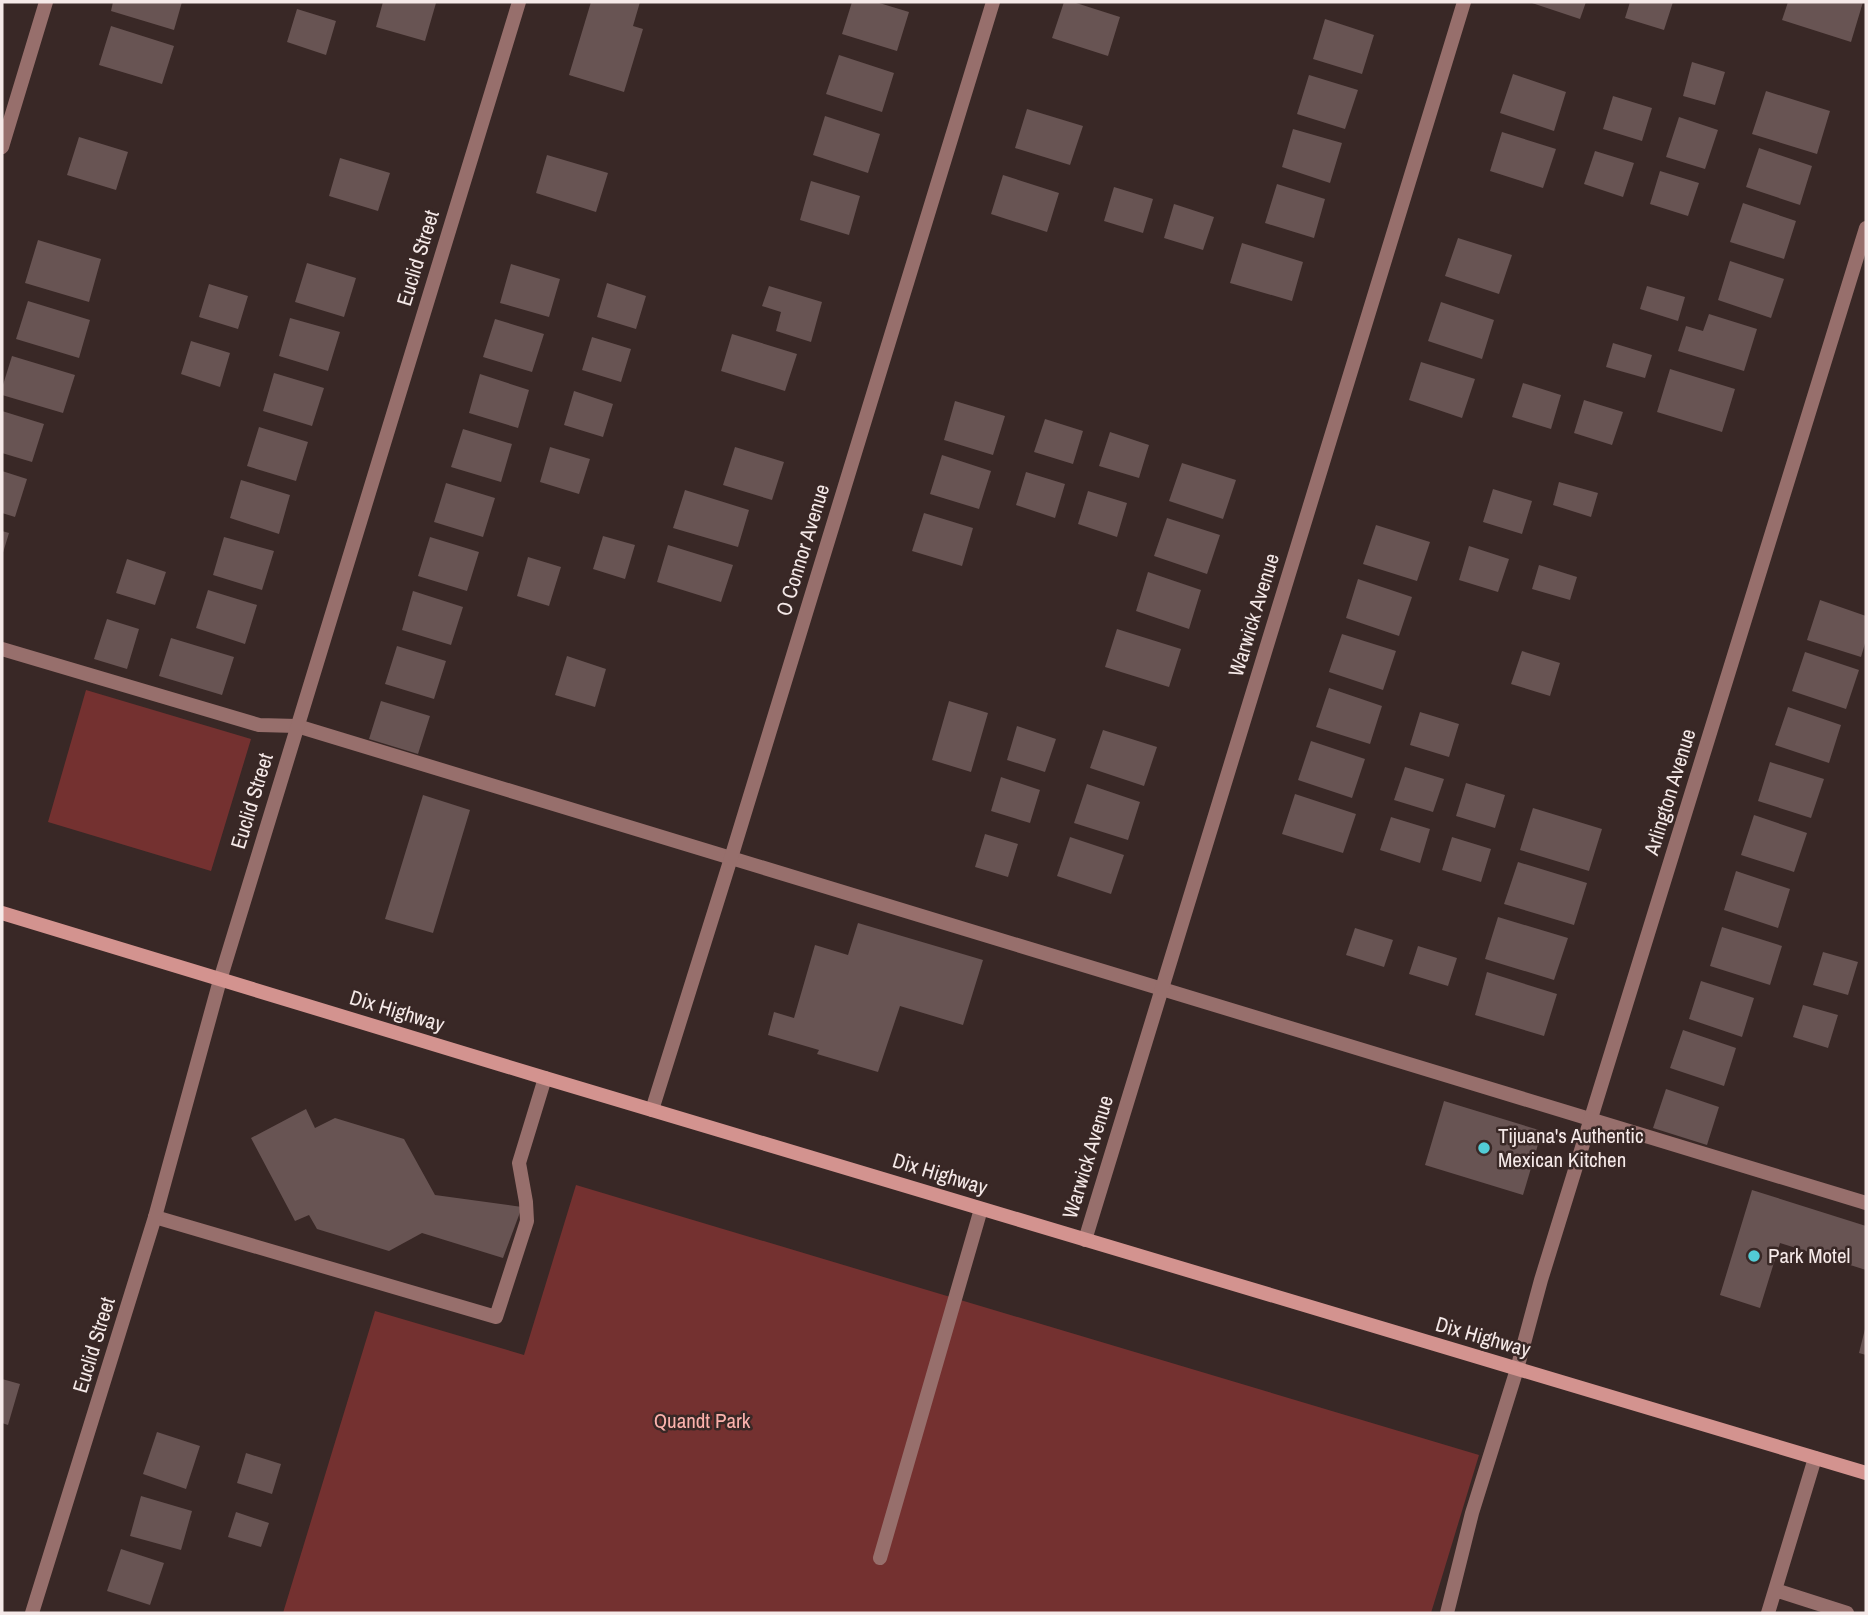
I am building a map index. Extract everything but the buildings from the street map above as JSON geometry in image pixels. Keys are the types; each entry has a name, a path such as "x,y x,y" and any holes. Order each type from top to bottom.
{"main road":[{"name":"Dix Highway","path":"2,913 1866,1473"}],"street":[{"path":"2,147 46,2"},
{"name":"Euclid Street","path":"32,1613 155,1217 220,980 519,2"},
{"name":"O Connor Avenue","path":"652,1110 993,2"},
{"name":"Warwick Avenue","path":"1085,1240 1464,2"},
{"name":"Arlington Avenue","path":"1447,1613 1472,1513 1541,1280 1866,228"},
{"path":"2,649 259,725 297,726 1866,1203"},
{"path":"155,1217 496,1317 527,1221 519,1163 545,1078"},
{"path":"880,1558 981,1209"},
{"path":"1768,1613 1815,1458"},
{"path":"1775,1590 1847,1613"}],"green space":[{"path":"86,690 251,739 211,871 48,822"},
{"name":"Quandt Park","path":"576,1185 1479,1455 1431,1613 283,1613 375,1311 524,1355"}],"place":[{"name":"Tijuana's Authentic Mexican Kitchen","path":"1484,1148"},
{"name":"Park Motel","path":"1754,1256"}]}
